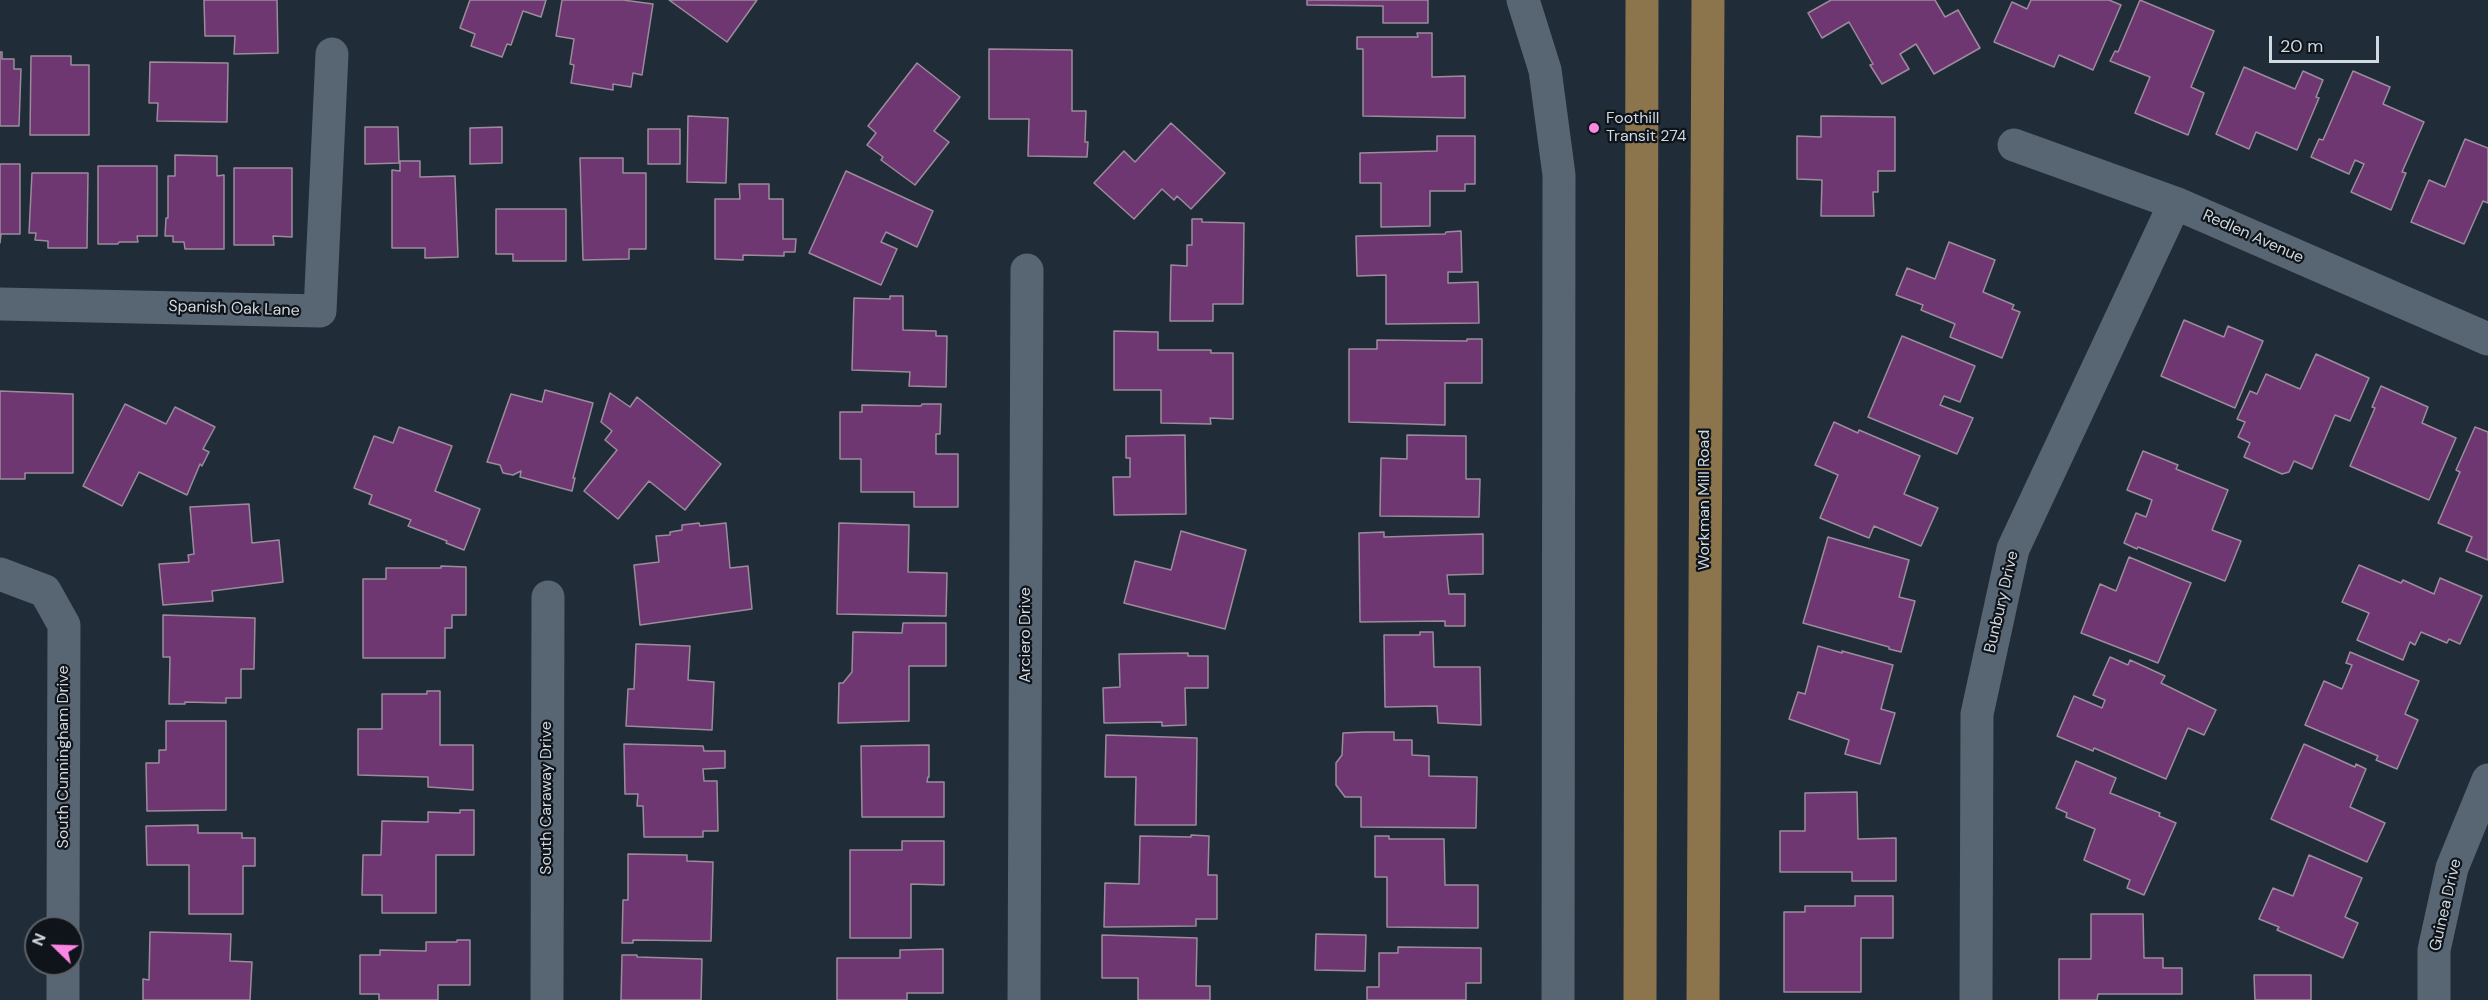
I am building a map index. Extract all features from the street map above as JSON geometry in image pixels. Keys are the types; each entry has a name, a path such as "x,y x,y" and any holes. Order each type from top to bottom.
{"main road":[{"path":"1640,1000 1642,0"},
{"name":"Workman Mill Road","path":"1703,1000 1708,0"}],"street":[{"path":"1523,0 1545,70 1559,175 1558,1000"},
{"name":"Spanish Oak Lane","path":"0,304 320,311 332,54"},
{"name":"Redlen Avenue","path":"2014,145 2175,203 2488,339"},
{"name":"Bunbury Drive","path":"1976,1000 1977,714 2013,549 2175,203"},
{"name":"Arciero Drive","path":"1024,1000 1027,270"},
{"name":"South Cunningham Drive","path":"0,574 45,591 64,625 63,916"},
{"name":"South Caraway Drive","path":"547,1000 548,597"},
{"name":"Guinea Drive","path":"2434,1000 2434,950 2452,868 2484,800"},
{"path":"63,976 63,1000"}],"building":[{"path":"204,0 277,0 278,53 234,54 235,36 205,36"},
{"path":"470,0 546,0 541,17 523,11 511,45 507,44 502,57 471,46 475,34 460,28"},
{"path":"562,0 623,0 653,4 642,75 633,73 631,87 613,84 613,90 571,83 574,65 570,64 574,39 556,36"},
{"path":"669,0 757,0 727,42"},
{"path":"1307,0 1428,0 1428,23 1383,23 1383,6 1307,5"},
{"path":"1831,0 1935,0 1945,17 1958,10 1980,48 1934,74 1916,44 1900,54 1909,69 1882,84 1849,22 1822,38 1808,13"},
{"path":"2031,0 2109,0 2121,5 2093,70 2059,55 2054,67 1994,42 2012,2 2027,9"},
{"path":"2140,0 2214,31 2191,87 2204,93 2188,135 2135,113 2150,77 2110,61 2115,51 2118,52"},
{"path":"1417,33 1432,33 1432,77 1465,76 1465,118 1363,116 1363,49 1357,49 1357,37 1418,37"},
{"path":"989,49 1072,50 1072,111 1086,111 1087,157 1028,156 1029,119 989,119"},
{"path":"0,52 2,52 2,59 14,59 14,69 21,69 19,126 0,126"},
{"path":"31,56 71,56 71,65 89,65 89,135 30,135"},
{"path":"150,62 228,63 227,122 157,121 158,103 149,103"},
{"path":"917,63 960,97 934,131 949,142 915,185 881,160 883,157 867,145 876,133 868,126"},
{"path":"2244,67 2295,89 2303,71 2323,80 2316,97 2319,98 2297,150 2256,132 2249,149 2216,134"},
{"path":"2353,71 2390,87 2383,104 2424,122 2402,172 2406,173 2391,210 2351,192 2364,164 2355,160 2349,174 2311,157 2319,139 2323,140"},
{"path":"688,116 728,118 726,183 687,182"},
{"path":"1821,116 1895,117 1895,171 1878,171 1878,192 1873,192 1874,216 1821,216 1822,180 1797,179 1797,136 1821,137"},
{"path":"1171,123 1225,173 1191,209 1177,196 1174,200 1162,189 1134,219 1094,183 1124,151 1135,162"},
{"path":"365,127 398,127 399,163 365,164"},
{"path":"502,127 502,163 470,164 470,128"},
{"path":"648,129 680,129 680,164 648,164"},
{"path":"1437,136 1475,136 1475,184 1465,184 1465,191 1430,191 1430,226 1381,227 1381,183 1360,183 1360,153 1437,151"},
{"path":"2465,139 2488,148 2488,203 2483,201 2464,244 2411,222 2429,180 2445,187"},
{"path":"175,155 217,156 217,176 224,175 224,249 185,249 184,242 173,242 173,236 165,236 166,218 168,218 168,176 175,176"},
{"path":"580,158 623,158 623,173 646,173 646,249 629,249 629,259 583,260"},
{"path":"400,161 420,161 420,177 455,176 458,257 425,258 425,248 392,248 392,170 400,171"},
{"path":"0,164 20,164 20,234 1,234 0,243"},
{"path":"98,166 157,166 157,236 137,236 138,242 98,244"},
{"path":"234,168 292,168 292,237 273,236 274,245 234,245"},
{"path":"846,171 933,211 917,247 886,232 881,242 897,249 881,285 809,253"},
{"path":"32,173 88,173 87,248 48,248 48,241 35,240 36,233 29,233"},
{"path":"739,184 769,184 769,199 783,199 783,239 796,239 795,252 784,252 784,256 743,255 743,260 715,259 715,199 740,199"},
{"path":"496,209 566,209 566,261 513,261 513,254 496,254"},
{"path":"1192,219 1202,219 1202,222 1244,223 1243,304 1213,304 1213,321 1170,321 1171,265 1187,266 1187,245 1192,245"},
{"path":"1461,231 1462,272 1448,272 1448,283 1478,282 1479,323 1386,324 1386,275 1357,276 1356,236 1445,234"},
{"path":"1949,242 1995,260 1983,292 2014,305 2012,309 2020,312 2002,358 1950,337 1955,324 1921,310 1923,305 1896,295 1907,268 1935,279"},
{"path":"890,296 903,296 903,330 936,331 936,336 947,336 946,387 909,386 910,372 852,370 854,298 890,299"},
{"path":"2184,320 2224,337 2228,326 2263,341 2235,408 2161,376"},
{"path":"1114,331 1158,332 1158,350 1211,350 1211,353 1233,353 1233,419 1210,418 1211,424 1161,423 1161,390 1114,390"},
{"path":"1902,336 1975,366 1960,402 1944,396 1940,405 1973,418 1957,454 1868,417"},
{"path":"1467,339 1482,339 1482,383 1445,383 1445,425 1349,422 1349,349 1377,349 1377,340 1467,341"},
{"path":"2316,354 2369,378 2350,421 2335,415 2312,469 2294,461 2289,472 2282,474 2244,457 2250,443 2238,437 2245,422 2237,419 2250,391 2257,394 2266,374 2300,389"},
{"path":"2381,386 2428,407 2422,423 2456,438 2429,500 2350,466 2375,408 2372,407"},
{"path":"545,390 593,403 573,478 575,478 572,491 520,477 521,471 513,475 503,473 500,465 487,462 511,394 542,402"},
{"path":"0,391 73,394 73,473 25,473 25,479 0,479"},
{"path":"610,393 630,407 637,397 721,464 685,510 649,481 618,519 584,491 617,450 605,440 612,431 601,422"},
{"path":"125,404 166,424 175,407 215,427 203,449 209,452 202,466 200,464 187,495 139,472 122,506 83,486"},
{"path":"922,404 941,404 940,434 936,434 936,454 958,454 958,507 914,507 914,492 861,492 861,459 840,459 840,412 862,412 862,405 921,406"},
{"path":"1834,422 1920,456 1904,494 1938,508 1921,546 1874,526 1869,538 1820,518 1838,475 1815,465"},
{"path":"399,427 452,446 435,491 480,509 464,550 408,526 411,520 369,504 372,495 354,488 374,436 393,443"},
{"path":"2475,427 2488,432 2488,560 2466,551 2472,537 2438,523 2460,472 2456,470"},
{"path":"1185,435 1186,514 1114,515 1113,477 1130,477 1130,458 1126,458 1126,436"},
{"path":"1407,435 1466,436 1466,479 1480,479 1479,517 1380,516 1381,458 1407,459"},
{"path":"2143,451 2178,465 2176,469 2228,490 2212,530 2241,541 2225,581 2124,543 2136,513 2146,517 2152,500 2127,490"},
{"path":"249,504 252,543 279,540 283,582 212,591 213,601 163,605 159,564 189,562 188,555 194,554 190,507"},
{"path":"699,523 700,526 726,523 730,568 748,566 752,609 640,625 634,565 659,562 656,536 670,535 670,532 682,530 682,525"},
{"path":"839,523 909,525 908,572 947,573 946,616 837,614"},
{"path":"1181,531 1246,550 1225,629 1124,603 1135,561 1171,570"},
{"path":"1384,532 1384,537 1483,534 1483,574 1447,575 1449,594 1465,594 1465,626 1445,626 1445,621 1360,622 1359,533"},
{"path":"1828,537 1909,560 1899,597 1915,601 1901,652 1803,623"},
{"path":"2129,557 2191,583 2158,663 2081,633 2100,584 2116,591"},
{"path":"2359,565 2401,583 2403,580 2434,594 2440,578 2482,596 2460,644 2449,639 2447,643 2421,632 2415,645 2410,642 2403,660 2357,640 2369,613 2342,602"},
{"path":"441,566 466,567 466,615 452,615 452,628 445,628 445,658 363,658 363,579 386,579 386,568 441,568"},
{"path":"163,615 255,618 254,669 241,669 241,698 226,698 226,703 169,704 170,657 163,657"},
{"path":"903,623 946,623 946,666 909,666 909,721 838,723 839,683 843,683 852,672 853,632 902,633"},
{"path":"1420,632 1433,632 1434,667 1480,667 1481,725 1438,723 1437,706 1385,707 1384,635 1420,635"},
{"path":"636,644 690,646 688,680 714,682 712,730 626,726 628,689 634,689"},
{"path":"1818,646 1893,665 1881,709 1895,713 1880,764 1845,754 1849,740 1789,719 1798,692 1805,694"},
{"path":"2350,652 2419,681 2405,714 2418,720 2397,769 2376,760 2378,756 2305,725 2324,681 2342,689 2352,665 2346,663"},
{"path":"1188,653 1188,656 1208,656 1208,688 1185,688 1186,725 1162,726 1162,722 1104,723 1103,688 1120,687 1119,654"},
{"path":"2110,657 2128,665 2130,660 2165,676 2161,683 2216,710 2204,735 2188,728 2166,779 2094,748 2093,751 2057,736 2074,696 2102,708 2105,700 2093,695"},
{"path":"427,691 440,691 440,745 473,745 473,790 428,787 428,777 358,775 358,729 382,729 382,694 427,694"},
{"path":"166,721 226,721 226,810 147,811 146,763 159,763 159,750 166,750"},
{"path":"1394,732 1394,740 1412,740 1412,755 1429,756 1429,776 1477,777 1476,828 1361,827 1361,797 1345,797 1336,785 1336,763 1342,755 1343,733"},
{"path":"1106,735 1197,738 1196,825 1135,825 1136,777 1105,777"},
{"path":"624,744 703,746 704,751 725,751 725,768 703,769 704,781 717,781 718,831 703,831 703,837 644,837 643,806 637,806 638,794 625,794"},
{"path":"2304,744 2355,767 2356,764 2366,769 2350,807 2385,823 2367,862 2271,819"},
{"path":"929,745 927,782 944,782 944,817 862,817 861,746"},
{"path":"2076,761 2116,778 2110,793 2160,813 2159,816 2176,823 2144,895 2127,888 2130,880 2084,860 2095,829 2066,817 2067,813 2056,808"},
{"path":"1857,792 1858,839 1896,838 1896,881 1852,881 1852,872 1780,872 1780,831 1805,831 1805,793"},
{"path":"460,810 474,810 474,855 436,855 436,913 382,913 382,895 362,895 363,855 381,855 382,821 428,822 428,812 460,813"},
{"path":"198,825 198,833 242,833 242,838 255,838 255,866 243,866 243,914 189,914 189,865 147,865 146,826"},
{"path":"1191,835 1209,836 1208,875 1217,875 1217,919 1196,919 1196,926 1104,927 1105,883 1139,884 1140,836 1191,837"},
{"path":"1375,836 1389,836 1389,839 1444,839 1445,885 1478,885 1478,928 1387,927 1387,877 1375,877"},
{"path":"902,841 944,841 944,885 911,884 911,938 850,938 850,850 902,850"},
{"path":"628,854 687,855 687,861 713,862 711,941 633,940 633,943 622,943 623,900 628,900"},
{"path":"2309,855 2362,878 2345,917 2358,923 2343,958 2277,930 2279,927 2259,919 2273,888 2293,896"},
{"path":"1855,896 1893,896 1893,938 1861,938 1861,992 1784,992 1784,912 1805,912 1805,906 1855,906"},
{"path":"2091,914 2143,914 2144,958 2163,958 2163,968 2182,968 2182,994 2098,994 2097,1000 2059,1000 2059,959 2091,959"},
{"path":"150,932 231,934 230,961 252,962 250,1000 143,1000 143,979 149,980"},
{"path":"1316,934 1366,935 1365,971 1315,970"},
{"path":"1102,935 1197,938 1196,986 1210,986 1210,1000 1138,1000 1138,978 1102,978"},
{"path":"457,940 470,940 470,985 438,985 438,1000 379,1000 379,994 360,994 360,955 380,955 380,950 426,951 426,942 457,942"},
{"path":"1398,947 1481,948 1481,983 1466,983 1466,1000 1367,1000 1367,987 1379,987 1379,953 1398,953"},
{"path":"943,949 943,993 907,993 907,1000 837,1000 837,958 900,958 900,950"},
{"path":"622,955 702,959 701,1000 621,1000"},
{"path":"2254,975 2311,975 2311,1000 2255,1000"}],"place":[{"name":"Foothill Transit 274","path":"1594,128"}]}
